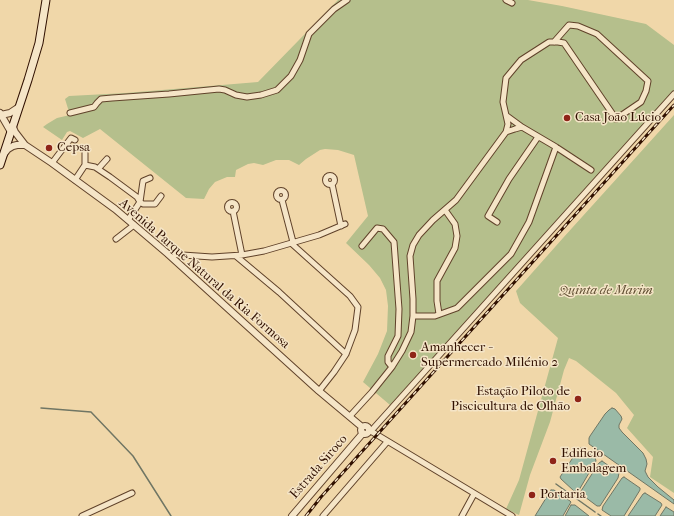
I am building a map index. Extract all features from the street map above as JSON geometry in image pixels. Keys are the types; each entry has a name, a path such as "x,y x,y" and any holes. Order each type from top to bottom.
{"main road":[{"path":"0,165 39,43 46,0"}],"street":[{"path":"70,113 94,107 101,99 218,89 247,97 261,95 277,90 291,76 300,60 309,34 334,8 347,0"},
{"path":"506,0 512,3"},
{"path":"350,416 392,367 402,351 411,332 413,316 414,299 410,256 413,245 419,235 433,220 456,200 506,132 508,124 503,102 506,78 521,60 550,42 554,42 564,42 616,119 641,102 646,91 648,81 597,34 578,26 568,25 554,42"},
{"path":"512,516 366,430 674,94"},
{"path":"3,116 10,114 19,107"},
{"path":"3,116 15,132 18,142"},
{"path":"3,116 12,130 12,142 18,142"},
{"path":"507,116 591,170"},
{"path":"506,132 522,127"},
{"path":"497,222 488,216 509,179 538,137"},
{"path":"52,163 70,138 76,140"},
{"path":"4,154 18,142"},
{"name":"Avenida Parque Natural da Ria Formosa","path":"18,142 52,163 115,209 168,254 319,391 366,430"},
{"path":"413,316 435,316 457,308 511,254 529,222 556,147"},
{"path":"75,180 86,165 85,152"},
{"path":"98,170 107,159"},
{"path":"86,165 94,167 137,197 143,204 155,204 161,196"},
{"path":"128,220 140,202 143,181 150,178"},
{"path":"168,254 212,257 236,256 264,251 292,243 319,235 343,225 332,184"},
{"path":"282,200 292,243 350,296 358,307 355,330 346,354 319,391"},
{"path":"440,314 437,281 455,248 457,236 455,224 445,210"},
{"path":"233,211 242,255"},
{"path":"116,240 134,225"},
{"path":"362,246 377,228 383,229 394,242 399,309 398,336 388,356 388,362 392,367"},
{"path":"250,267 248,261 253,253"},
{"path":"236,256 279,292 346,354"},
{"name":"Estrada Siroco","path":"292,516 366,430"},
{"path":"323,516 387,442"},
{"path":"82,516 132,493"},
{"path":"462,516 474,494"}],"green space":[{"path":"338,0 528,0 646,24 674,45 674,98 390,405 363,382 378,354 387,331 388,306 386,290 380,278 346,243 368,216 354,155 338,150 325,149 320,150 299,165 289,160 276,160 263,165 254,163 248,164 236,170 235,177 227,177 215,182 209,189 204,199 186,198 100,129 83,138 70,131 67,132 62,140 43,127 57,118 70,115 65,99 69,96 126,93 258,82"},
{"name":"Quinta de Marim","path":"674,115 674,493 650,477 653,457 627,428 634,415 616,393 576,361 569,358 564,370 550,422 530,475 519,515 506,509 519,480 558,338 520,303 516,291"}],"shaded area":[{"path":"612,408 615,409 621,416 622,419 619,428 643,453 647,464 645,471 648,477 674,500 674,504 589,444 590,436 605,414"},
{"path":"581,448 595,457 596,461 579,490 574,491 560,477 578,450"},
{"path":"602,461 619,473 618,478 600,506 597,506 581,494 581,491 599,463"},
{"path":"624,477 640,488 640,490 624,516 611,516 602,510 603,506"},
{"path":"551,490 554,490 571,502 563,516 535,516"},
{"path":"645,493 662,505 655,516 628,516 643,494"},
{"path":"571,505 575,505 589,516 565,516"},
{"path":"666,507 674,512 674,516 660,516"}],"waterway":[{"path":"41,408 91,412 133,456 171,516"},
{"path":"556,484 595,512"}],"railway":[{"path":"306,516 321,497 674,105"}],"place":[{"name":"Casa João Lúcio","path":"567,118"},
{"name":"Cepsa","path":"49,148"},
{"name":"Amanhecer - Supermercado Milénio 2","path":"413,355"},
{"name":"Estação Piloto de Piscicultura de Olhão","path":"578,399"},
{"name":"Edificio Embalagem","path":"553,461"},
{"name":"Portaria","path":"532,495"}]}
